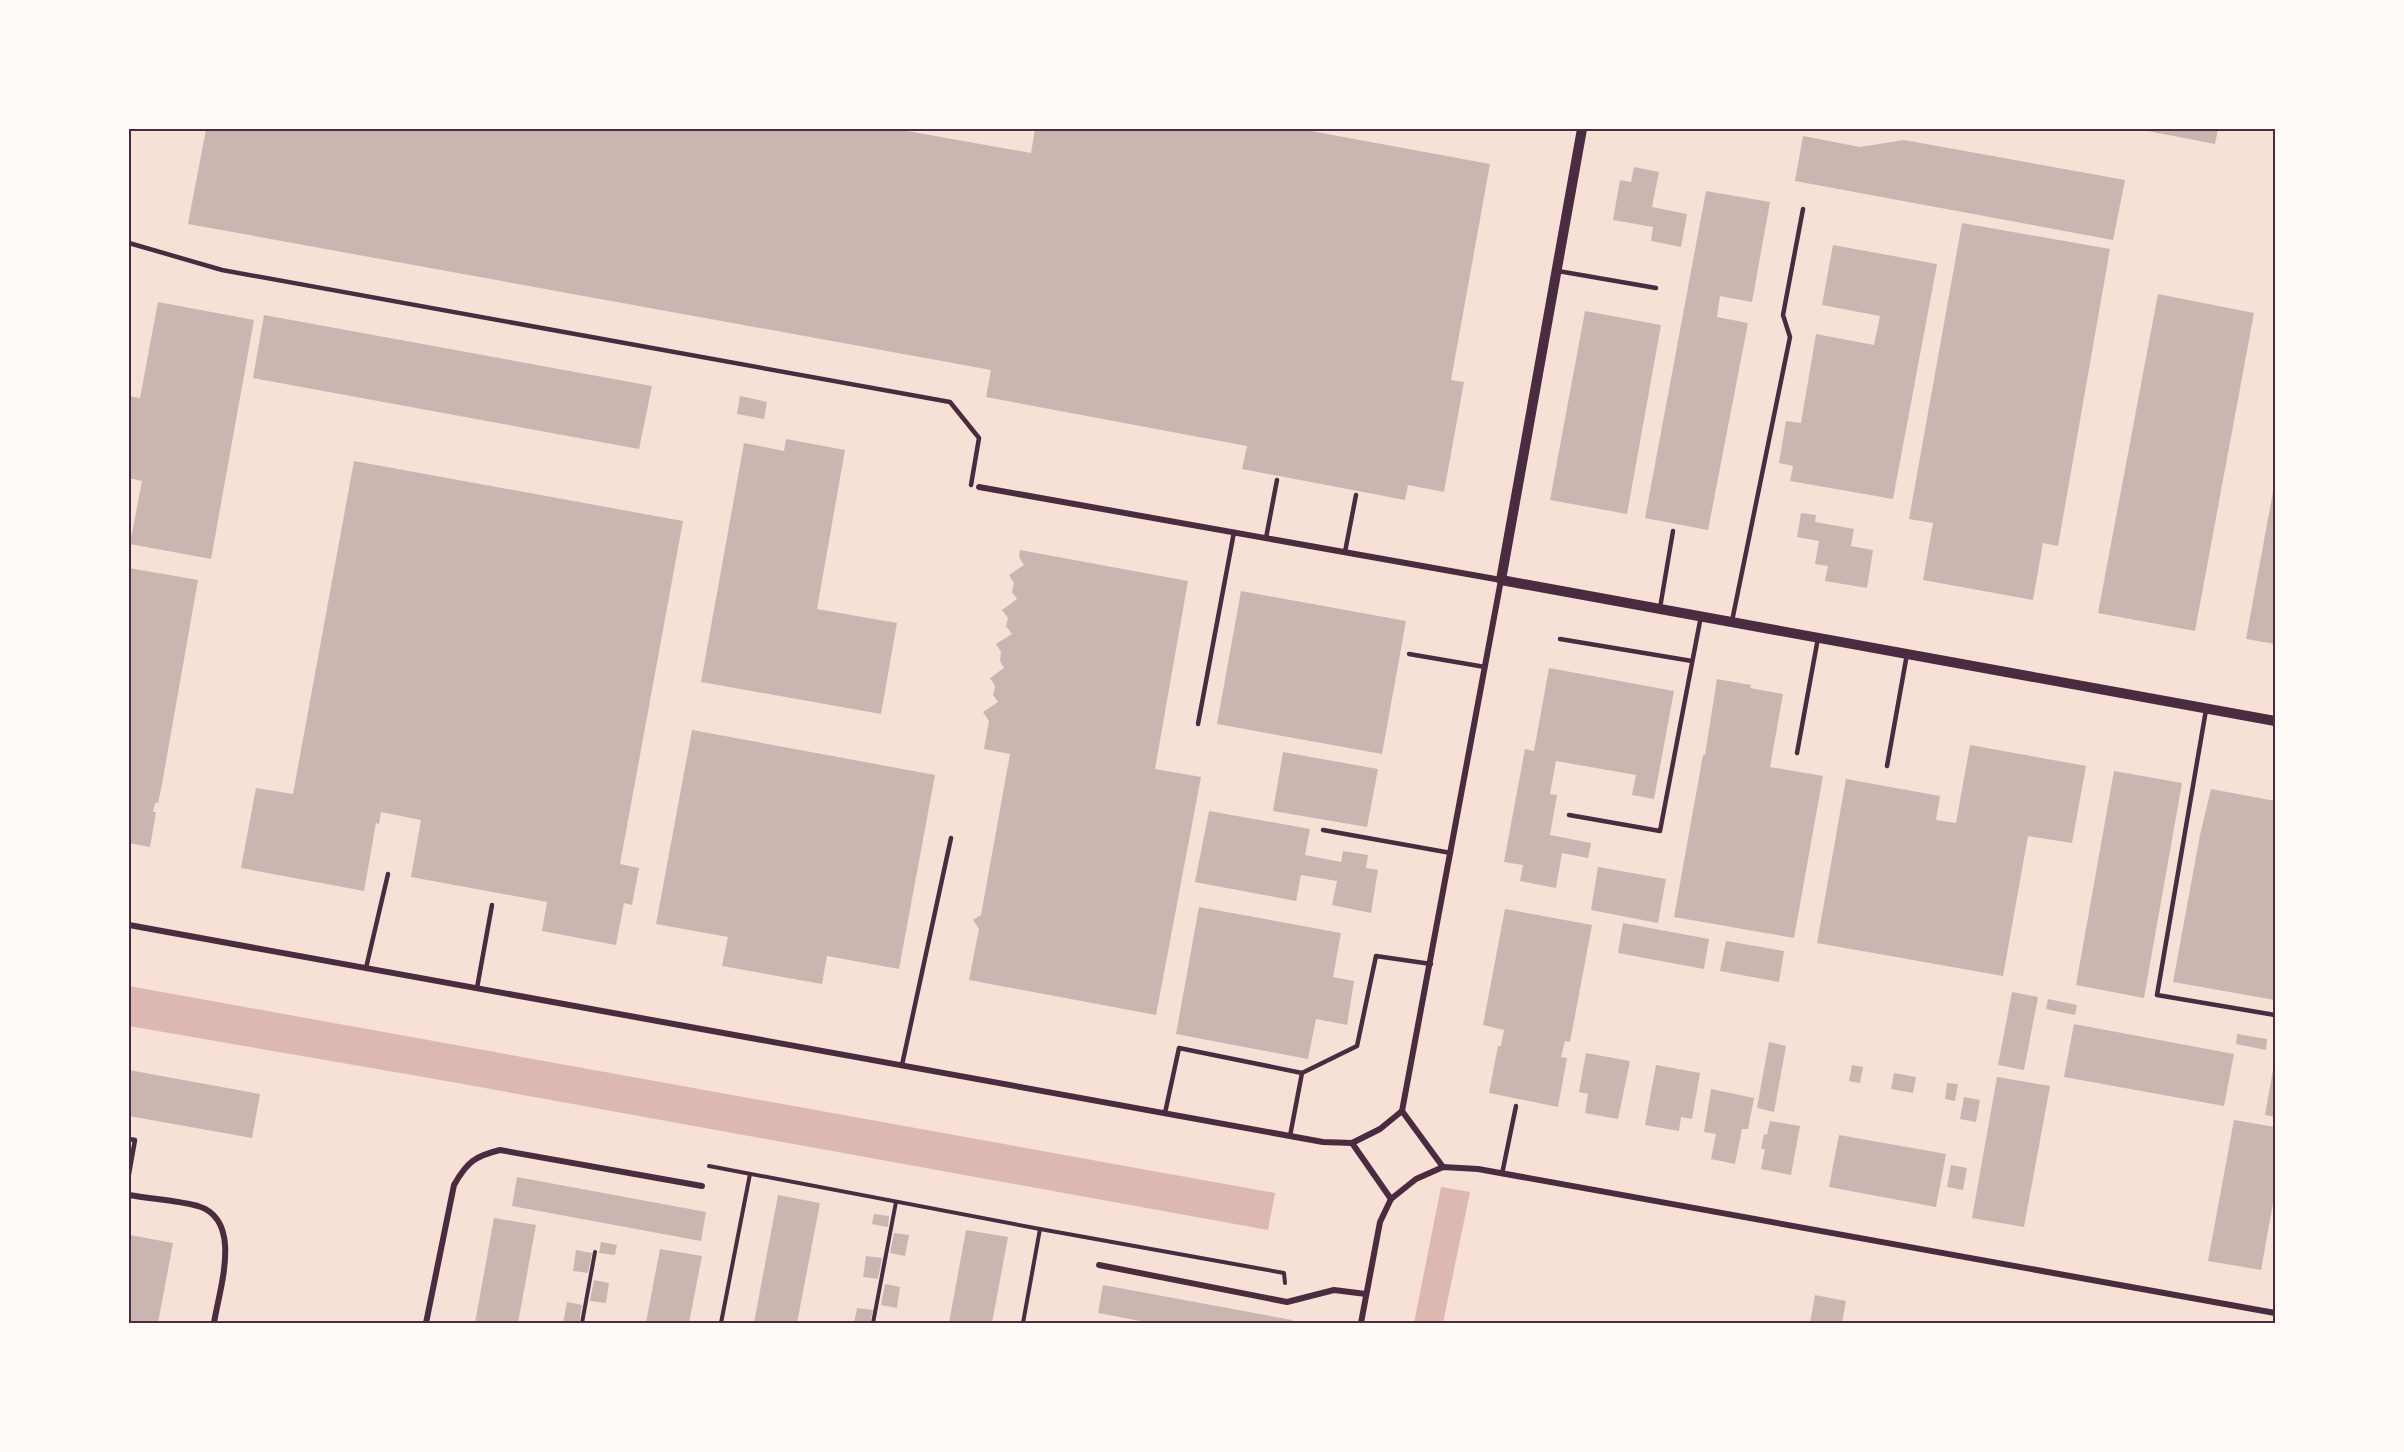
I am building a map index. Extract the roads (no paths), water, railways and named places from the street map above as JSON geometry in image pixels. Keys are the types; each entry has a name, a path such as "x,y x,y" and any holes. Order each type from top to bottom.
{"street":[{"path":"129,925 1323,1142 1352,1143 1380,1129 1402,1111 1431,964 1557,270 1579,130"},
{"path":"978,487 2275,721"},
{"path":"1402,1111 1443,1167"},
{"path":"1352,1143 1391,1199"},
{"path":"426,1323 454,1185 464,1167 480,1155 500,1150 702,1186"},
{"path":"1361,1323 1380,1222 1391,1199 1416,1179 1443,1167 1478,1169 2275,1314"},
{"path":"129,1195 200,1207 216,1218 225,1233 226,1252 214,1323"},
{"path":"1099,1264 1287,1302 1334,1290 1366,1294"}],"lane":[{"path":"1732,622 1790,337 1784,315 1803,209"},
{"path":"129,243 222,270 950,402 979,438 971,485"},
{"path":"1557,270 1656,288"},
{"path":"1266,538 1277,480"},
{"path":"1345,552 1356,495"},
{"path":"1660,609 1673,531"},
{"path":"1198,724 1234,532"},
{"path":"1569,815 1660,831 1701,616"},
{"path":"1797,753 1818,638"},
{"path":"1560,639 1692,661"},
{"path":"1409,654 1485,667"},
{"path":"1887,766 1907,654"},
{"path":"2207,709 2157,995 2275,1015"},
{"path":"1323,830 1451,854"},
{"path":"902,1065 951,838"},
{"path":"366,968 388,874"},
{"path":"477,988 492,905"},
{"path":"1165,1113 1179,1048 1302,1073 1358,1046 1376,956 1431,964"},
{"path":"1290,1136 1302,1073"},
{"path":"1502,1174 1516,1106"},
{"path":"129,1139 135,1140 129,1174"}]}
